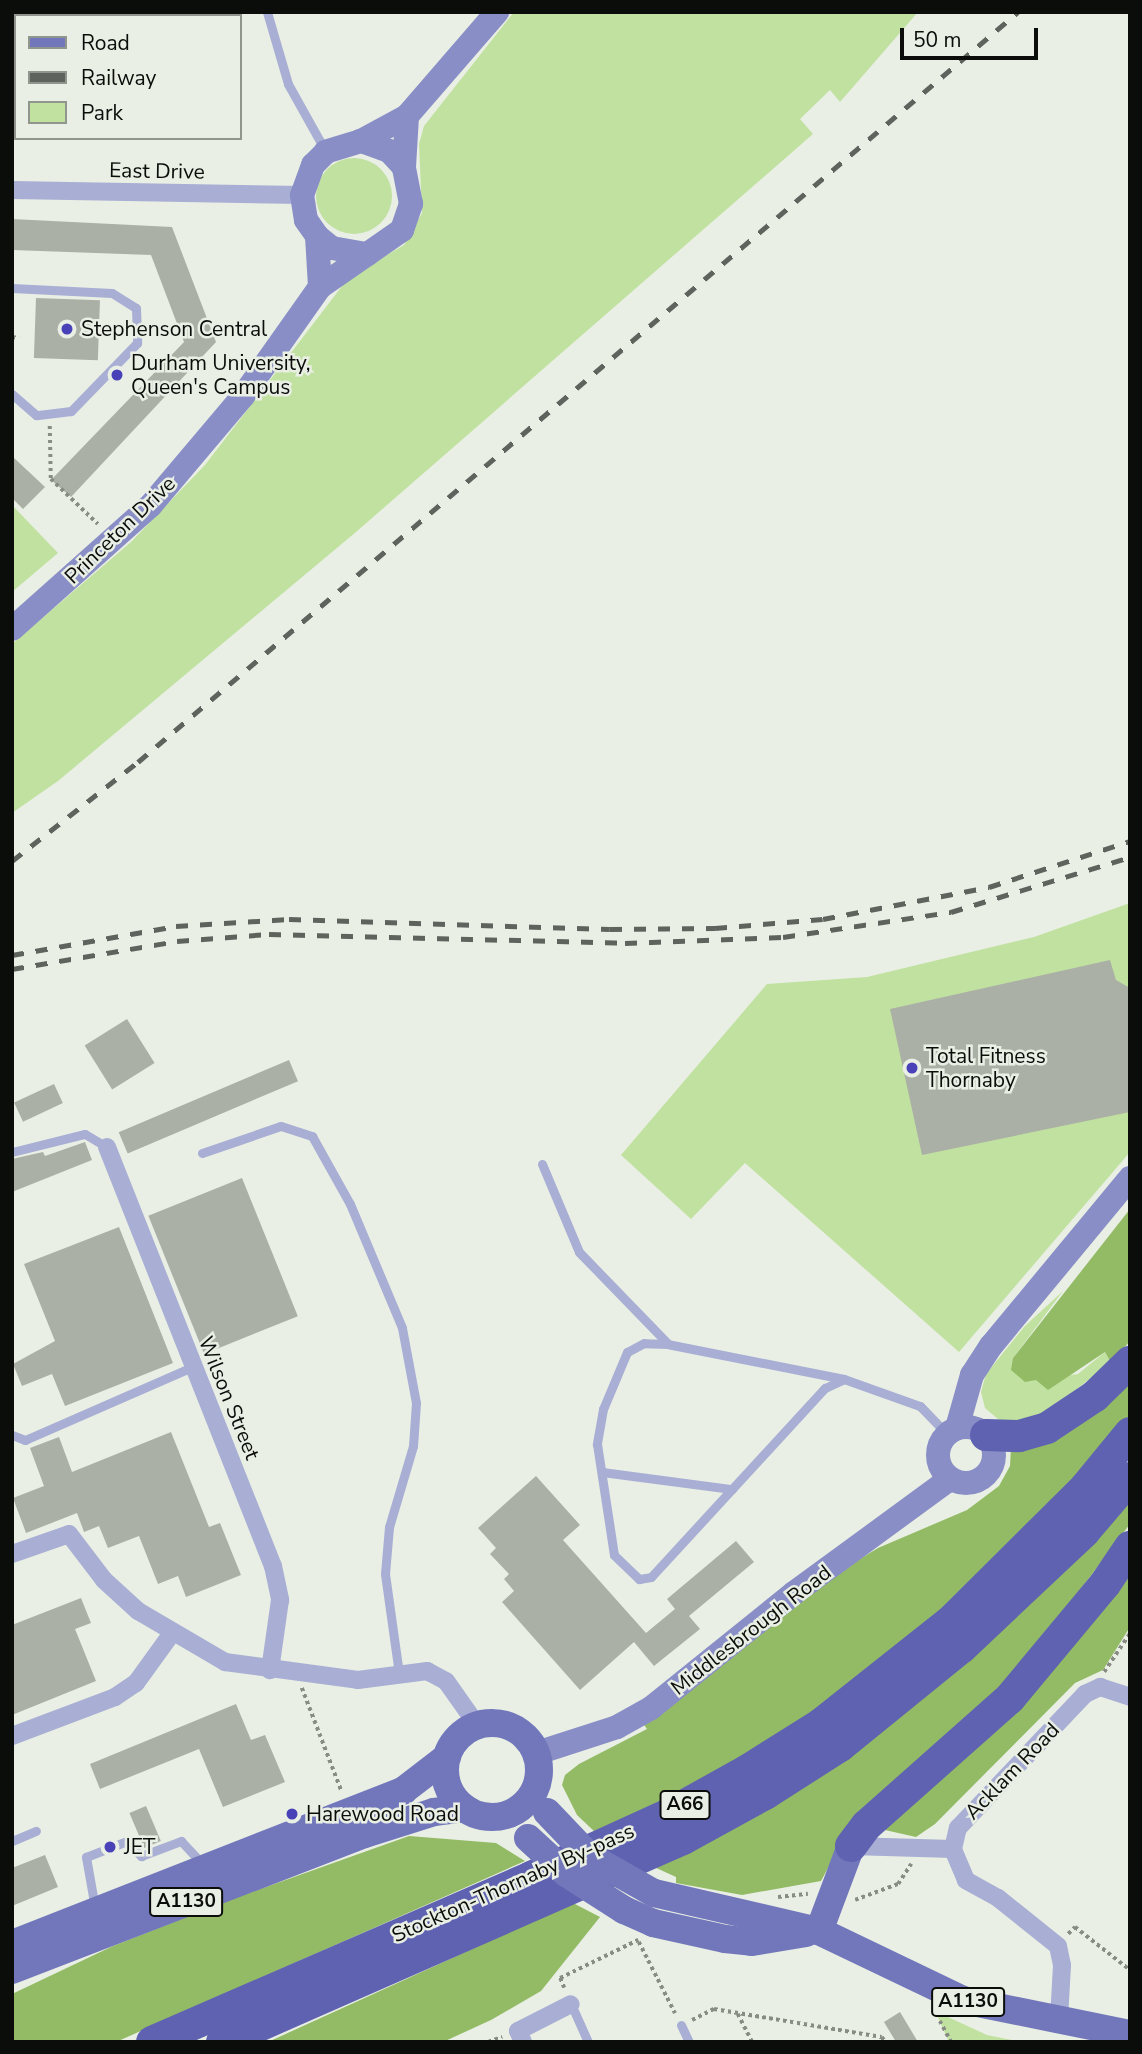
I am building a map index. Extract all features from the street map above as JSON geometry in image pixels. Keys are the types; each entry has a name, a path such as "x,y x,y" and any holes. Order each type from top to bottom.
{"highway":[{"path":"964,1432 1019,1436 1046,1428 1095,1396 1130,1362"},
{"name":"Stockton-Thornaby By-pass","path":"152,2042 544,1872 669,1814 748,1770 821,1724 951,1620 1085,1488 1130,1433"},
{"name":"Stockton-Thornaby By-pass","path":"222,2042 671,1844 765,1794 840,1746 962,1647 1083,1532 1130,1478"},
{"path":"851,1846 867,1825 1010,1698 1105,1584 1130,1547"}],"main road":[{"path":"477,1725 506,1724 530,1741 537,1753"},
{"name":"A1130","path":"12,1944 404,1790 447,1756 464,1732 477,1725"},
{"name":"A1130","path":"537,1753 538,1781 547,1812 590,1857 654,1893 819,1931 963,2000 1130,2034"},
{"path":"447,1756 448,1785 465,1808"},
{"path":"496,1816 523,1806 538,1781"},
{"name":"A1130","path":"12,1970 365,1834 434,1812 465,1808 496,1816 528,1838 566,1873 624,1910 697,1934 739,1941 819,1931"},
{"path":"819,1931 851,1846"}],"street":[{"path":"407,116 404,167 410,189 409,218 391,243 367,254 332,248 317,236 306,220 302,195 313,165 326,152 361,141 407,116 497,12"},
{"path":"361,141 389,151 404,167"},
{"name":"East Drive","path":"12,190 302,195"},
{"path":"317,236 320,288"},
{"name":"Princeton Drive","path":"12,629 151,505 243,396 320,288 367,254"},
{"name":"Wilson Street","path":"107,1147 273,1566 280,1600 270,1670"},
{"path":"964,1432 994,1461 985,1476 968,1484 950,1479 938,1457 964,1432 972,1375 991,1346 1130,1178"},
{"name":"Middlesbrough Road","path":"537,1753 617,1727 651,1708 794,1593 950,1479"},
{"path":"12,1554 69,1534 104,1580 138,1611 225,1662 296,1674 358,1680 427,1671 446,1681 477,1725"},
{"path":"12,1736 114,1698 136,1684 172,1633"},
{"name":"Acklam Road","path":"953,1849 958,1828 968,1816 1085,1694 1100,1688 1130,1696"},
{"path":"851,1846 953,1849 966,1880 998,1898 1058,1946 1062,1965 1059,2020"},
{"path":"523,2042 518,2031 571,2004"}],"lane":[{"path":"267,12 288,84 326,152"},
{"path":"12,288 112,293 136,308 137,343 71,411 36,415 12,394"},
{"path":"202,1153 281,1125 312,1136 350,1205 402,1328 416,1403 412,1446 389,1527 385,1574 399,1674"},
{"path":"12,1152 85,1134 107,1147"},
{"path":"542,1164 579,1252 668,1344"},
{"path":"844,1378 825,1388 650,1577 639,1579 614,1555 597,1444 615,1374 627,1352 644,1343 668,1344 844,1378 920,1406 964,1432"},
{"path":"12,1435 25,1440 192,1367"},
{"path":"602,1472 732,1489"},
{"path":"12,1841 36,1831"},
{"path":"96,1909 86,1857 127,1840 141,1856 181,1840 204,1867"},
{"path":"571,2004 587,2042"},
{"path":"681,2025 689,2042"}],"path":[{"path":"12,337 19,338"},
{"path":"50,413 51,480 114,539"},
{"path":"296,1674 344,1796 328,1804 335,1816"},
{"path":"828,1904 845,1904 898,1884 922,1846"},
{"path":"1058,1946 1075,1927 1130,1970"},
{"path":"638,1940 681,2025 714,2009 882,2037 885,2042"},
{"path":"738,2014 752,2042"},
{"path":"940,2021 951,2042"}],"green space":[{"path":"514,12 918,12 840,102 830,90 800,119 813,134 356,532 58,781 12,813 12,644 131,542 205,465 349,277 404,245 422,213 419,144 424,126"},
{"path":"354,158 368,161 381,169 389,182 392,196 389,210 381,223 368,231 354,234 340,231 327,223 319,210 316,196 319,182 327,169 340,161"},
{"path":"12,505 58,553 12,592"},
{"name":"Total Fitness Thornaby","path":"1130,903 1130,1152 959,1352 745,1163 691,1219 621,1155 767,984 867,977 1034,937"},
{"path":"1130,1209 1130,1341 1111,1363 1105,1352 1048,1390 1036,1380 1025,1382 1011,1370 1013,1358"},
{"path":"1063,1291 1013,1358 1036,1380 1078,1374 1105,1352 1111,1363 1038,1418 1028,1423 999,1420 985,1408 981,1392 986,1374 1025,1326"},
{"path":"1130,1371 1130,1416 1079,1478 986,1575 822,1709 709,1777 596,1833 577,1815 562,1785 565,1775 579,1764 647,1729 642,1722 835,1574 878,1548 967,1510 999,1486 1010,1466 1011,1447"},
{"path":"1130,1495 1130,1524 1024,1664 844,1838 821,1881 742,1895 676,1883 676,1877 654,1867"},
{"path":"1130,1559 1130,1627 1103,1670 1075,1683 935,1824 916,1837 876,1828"},
{"path":"409,1836 496,1843 525,1861 116,2042 12,2042 12,1994 113,1946 232,1899"},
{"path":"573,1903 600,1917 541,1991 491,2020 443,2042 268,2042"},
{"path":"935,2011 987,2035 1022,2042 949,2042"}],"building":[{"path":"12,219 172,227 216,342 71,497 51,480 184,342 151,255 12,250"},
{"name":"Stephenson Central","path":"36,298 100,300 98,360 34,358"},
{"path":"12,456 45,487 23,509 12,498"},
{"path":"1110,960 1116,980 1130,988 1130,1112 922,1155 890,1009"},
{"path":"127,1019 155,1063 112,1090 85,1045"},
{"path":"289,1060 298,1081 128,1153 119,1132"},
{"path":"54,1084 63,1103 23,1122 14,1103"},
{"path":"85,1142 92,1160 12,1192 12,1159 43,1152 45,1156"},
{"path":"242,1178 298,1316 204,1354 148,1216"},
{"path":"119,1227 173,1363 65,1406 52,1374 22,1386 13,1364 55,1341 24,1264"},
{"path":"171,1432 209,1527 220,1523 241,1575 186,1597 178,1576 158,1584 139,1536 108,1548 99,1526 84,1532 77,1513 26,1533 13,1498 44,1486 30,1448 59,1437 72,1472"},
{"path":"536,1476 580,1525 563,1540 646,1633 675,1609 667,1599 736,1541 754,1562 689,1616 700,1629 654,1666 634,1642 580,1690 502,1602 514,1591 504,1579 509,1574 490,1554 496,1548 478,1528"},
{"path":"81,1598 91,1623 75,1629 96,1681 12,1715 12,1625"},
{"path":"236,1704 251,1740 265,1735 285,1782 223,1807 199,1749 100,1789 90,1764"},
{"path":"146,1806 161,1841 144,1848 129,1813"},
{"path":"45,1855 58,1887 12,1906 12,1868"},
{"path":"900,2012 918,2042 896,2042 884,2022"}],"railway":[{"path":"12,861 138,762 1018,12"},
{"path":"12,955 176,926 289,919 610,929 715,928 823,919 989,887 1130,841"},
{"path":"12,969 177,941 269,934 625,943 783,937 951,912 1130,857"}],"place":[{"name":"Stephenson Central","path":"67,329"},
{"name":"Durham University, Queen's Campus","path":"117,375"},
{"name":"Total Fitness Thornaby","path":"912,1068"},
{"name":"Harewood Road","path":"292,1814"},
{"name":"JET","path":"110,1847"}]}
